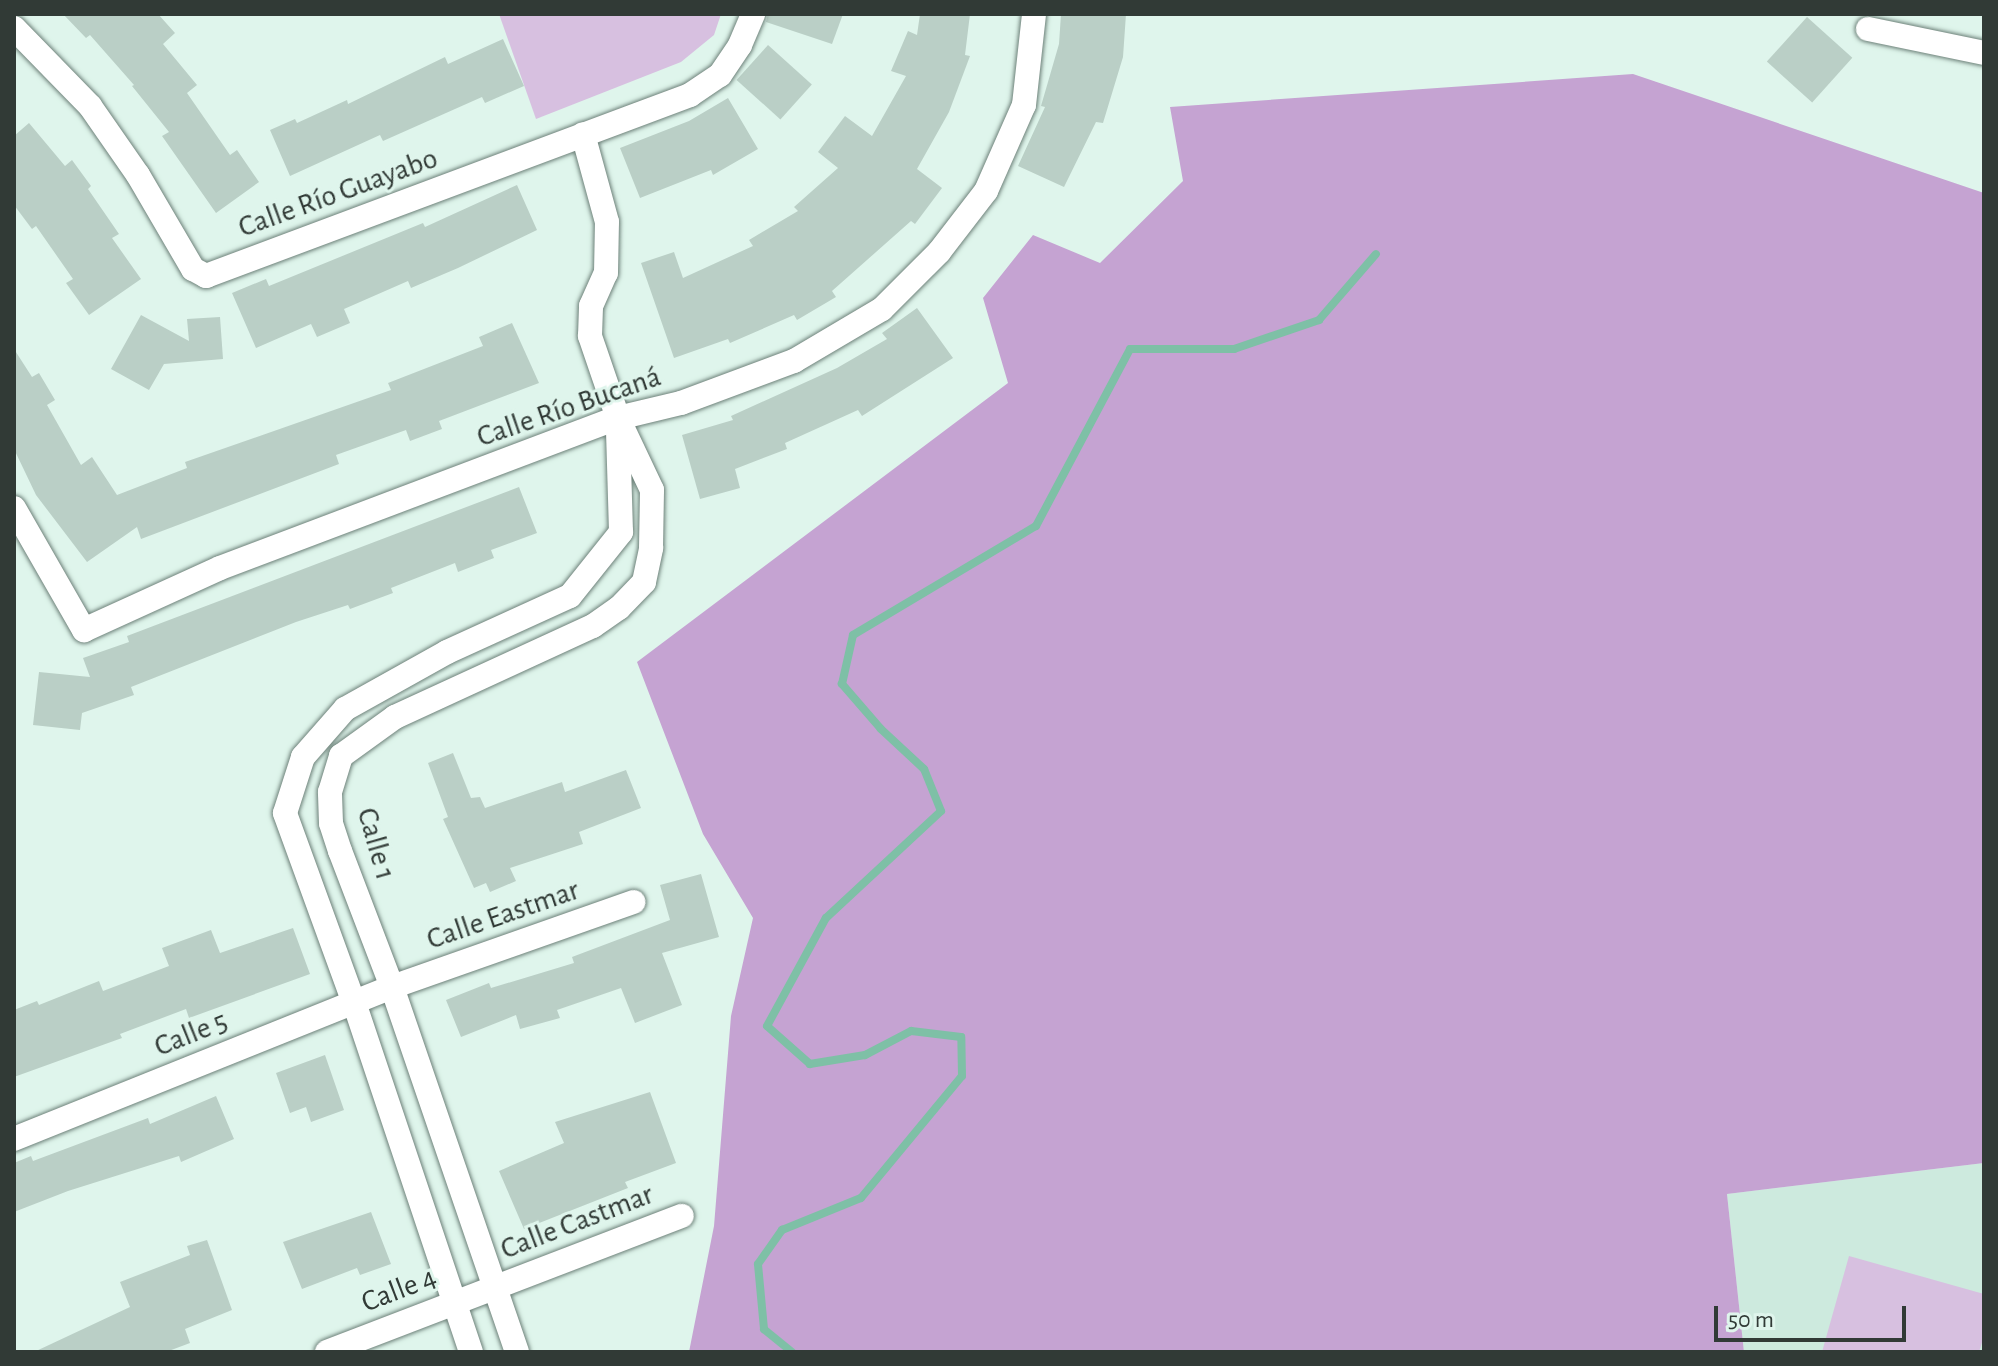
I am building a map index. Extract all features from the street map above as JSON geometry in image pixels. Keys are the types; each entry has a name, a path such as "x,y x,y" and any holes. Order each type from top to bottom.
{"street":[{"name":"Calle Río Guayabo","path":"14,28 90,106 138,175 193,269 206,276 690,95 720,75 740,45 753,14"},
{"name":"Calle Río Bucaná","path":"14,508 84,630 220,568 618,418 681,403 794,361 882,309 939,252 986,191 1024,105 1034,14"},
{"path":"1868,29 1984,53"},
{"name":"Calle 1","path":"517,1352 392,987 331,823 330,792 341,756 395,717 593,626 619,608 644,582 651,548 652,490 618,418 590,336 591,306 606,273 607,222 583,134"},
{"name":"Calle 1","path":"471,1352 354,1003 285,813 303,757 345,709 447,652 570,596 621,532 618,418"},
{"name":"Calle Eastmar","path":"392,987 634,902"},
{"name":"Calle 5","path":"14,1139 392,987"},
{"name":"Calle Castmar","path":"494,1289 682,1216"},
{"name":"Calle 4","path":"327,1352 494,1289"}],"shaded area":[{"path":"499,14 721,14 714,35 681,62 536,119"},
{"path":"1633,74 1984,193 1984,1163 1727,1194 1744,1352 689,1352 714,1226 731,1016 753,918 703,834 637,662 1008,383 983,298 1033,235 1100,263 1183,181 1170,107"},
{"path":"1984,1163 1984,1352 1744,1352 1727,1194"},
{"path":"1849,1256 1984,1294 1984,1336 1979,1352 1822,1352"}],"building":[{"path":"63,14 158,14 175,33 163,44 197,85 187,93 230,155 237,150 259,182 216,213 162,136 169,132 134,85 90,35 86,38"},
{"path":"768,14 843,14 832,44 766,22"},
{"path":"920,14 970,14 965,55 970,56 949,112 917,169 942,188 915,224 911,221 832,291 836,297 797,320 794,315 730,343 728,339 674,358 641,263 674,252 683,278 753,246 749,240 798,211 794,207 838,168 818,152 845,116 872,136 906,76 891,71 908,31 917,35"},
{"path":"1061,14 1126,14 1123,57 1103,123 1096,122 1064,187 1018,166 1045,107 1041,106 1059,44"},
{"path":"1807,17 1852,58 1812,102 1767,62"},
{"path":"503,39 524,86 485,103 482,97 383,141 380,135 290,176 270,130 295,119 297,123 347,100 348,104 445,57 448,64"},
{"path":"768,45 812,84 780,119 737,80"},
{"path":"728,98 758,149 713,175 711,170 640,198 620,148 689,121"},
{"path":"29,123 65,166 72,160 91,186 88,189 119,234 112,238 141,279 89,315 66,283 73,279 36,226 32,229 14,205 14,136"},
{"path":"517,185 537,230 411,288 408,281 344,309 350,323 317,337 311,324 256,348 232,293 266,279 269,286 423,223 425,227"},
{"path":"917,308 953,358 862,416 858,410 785,443 787,449 735,469 740,488 700,499 682,435 733,420 731,416 837,368 887,339 882,333"},
{"path":"141,315 189,341 187,319 220,317 223,359 164,364 149,390 111,369"},
{"path":"512,323 539,383 439,421 442,429 410,441 406,430 336,455 339,464 141,539 137,527 87,562 36,495 14,449 14,349 32,377 39,373 55,400 47,405 81,465 92,457 117,495 187,468 185,462 391,390 388,383 483,346 479,337"},
{"path":"519,487 537,533 491,550 494,558 458,572 455,563 391,588 393,593 350,609 348,605 296,622 131,687 134,695 82,713 80,730 33,725 39,672 90,677 83,658 129,642 127,636"},
{"path":"453,753 471,798 480,797 485,808 562,782 565,792 626,770 641,808 579,832 583,844 510,868 516,881 490,892 486,883 474,888 443,819 448,817 428,763"},
{"path":"701,874 719,937 662,953 682,1005 635,1023 621,988 557,1010 560,1018 520,1029 516,1015 461,1037 446,1000 489,983 491,988 574,963 572,957 670,920 660,885"},
{"path":"293,928 310,974 189,1018 186,1009 120,1034 122,1038 14,1077 14,1010 37,1001 39,1005 99,981 103,991 169,966 162,948 211,930 220,953"},
{"path":"325,1055 344,1110 311,1122 306,1107 290,1113 276,1073"},
{"path":"650,1092 676,1163 625,1182 628,1188 524,1229 499,1171 564,1143 555,1122"},
{"path":"216,1096 234,1139 181,1162 179,1156 68,1191 14,1212 14,1163 31,1156 33,1161 148,1118 150,1124"},
{"path":"371,1212 391,1264 360,1275 357,1268 302,1289 283,1242"},
{"path":"207,1240 232,1310 185,1329 190,1343 166,1352 34,1352 130,1307 120,1282 190,1255 187,1246"}],"waterway":[{"path":"792,1352 764,1329 758,1264 782,1230 861,1198 962,1076 961,1037 911,1031 865,1055 810,1064 767,1026 826,918 941,811 924,769 881,729 842,684 853,635 1036,526 1130,349 1234,349 1319,320 1376,254"}]}
